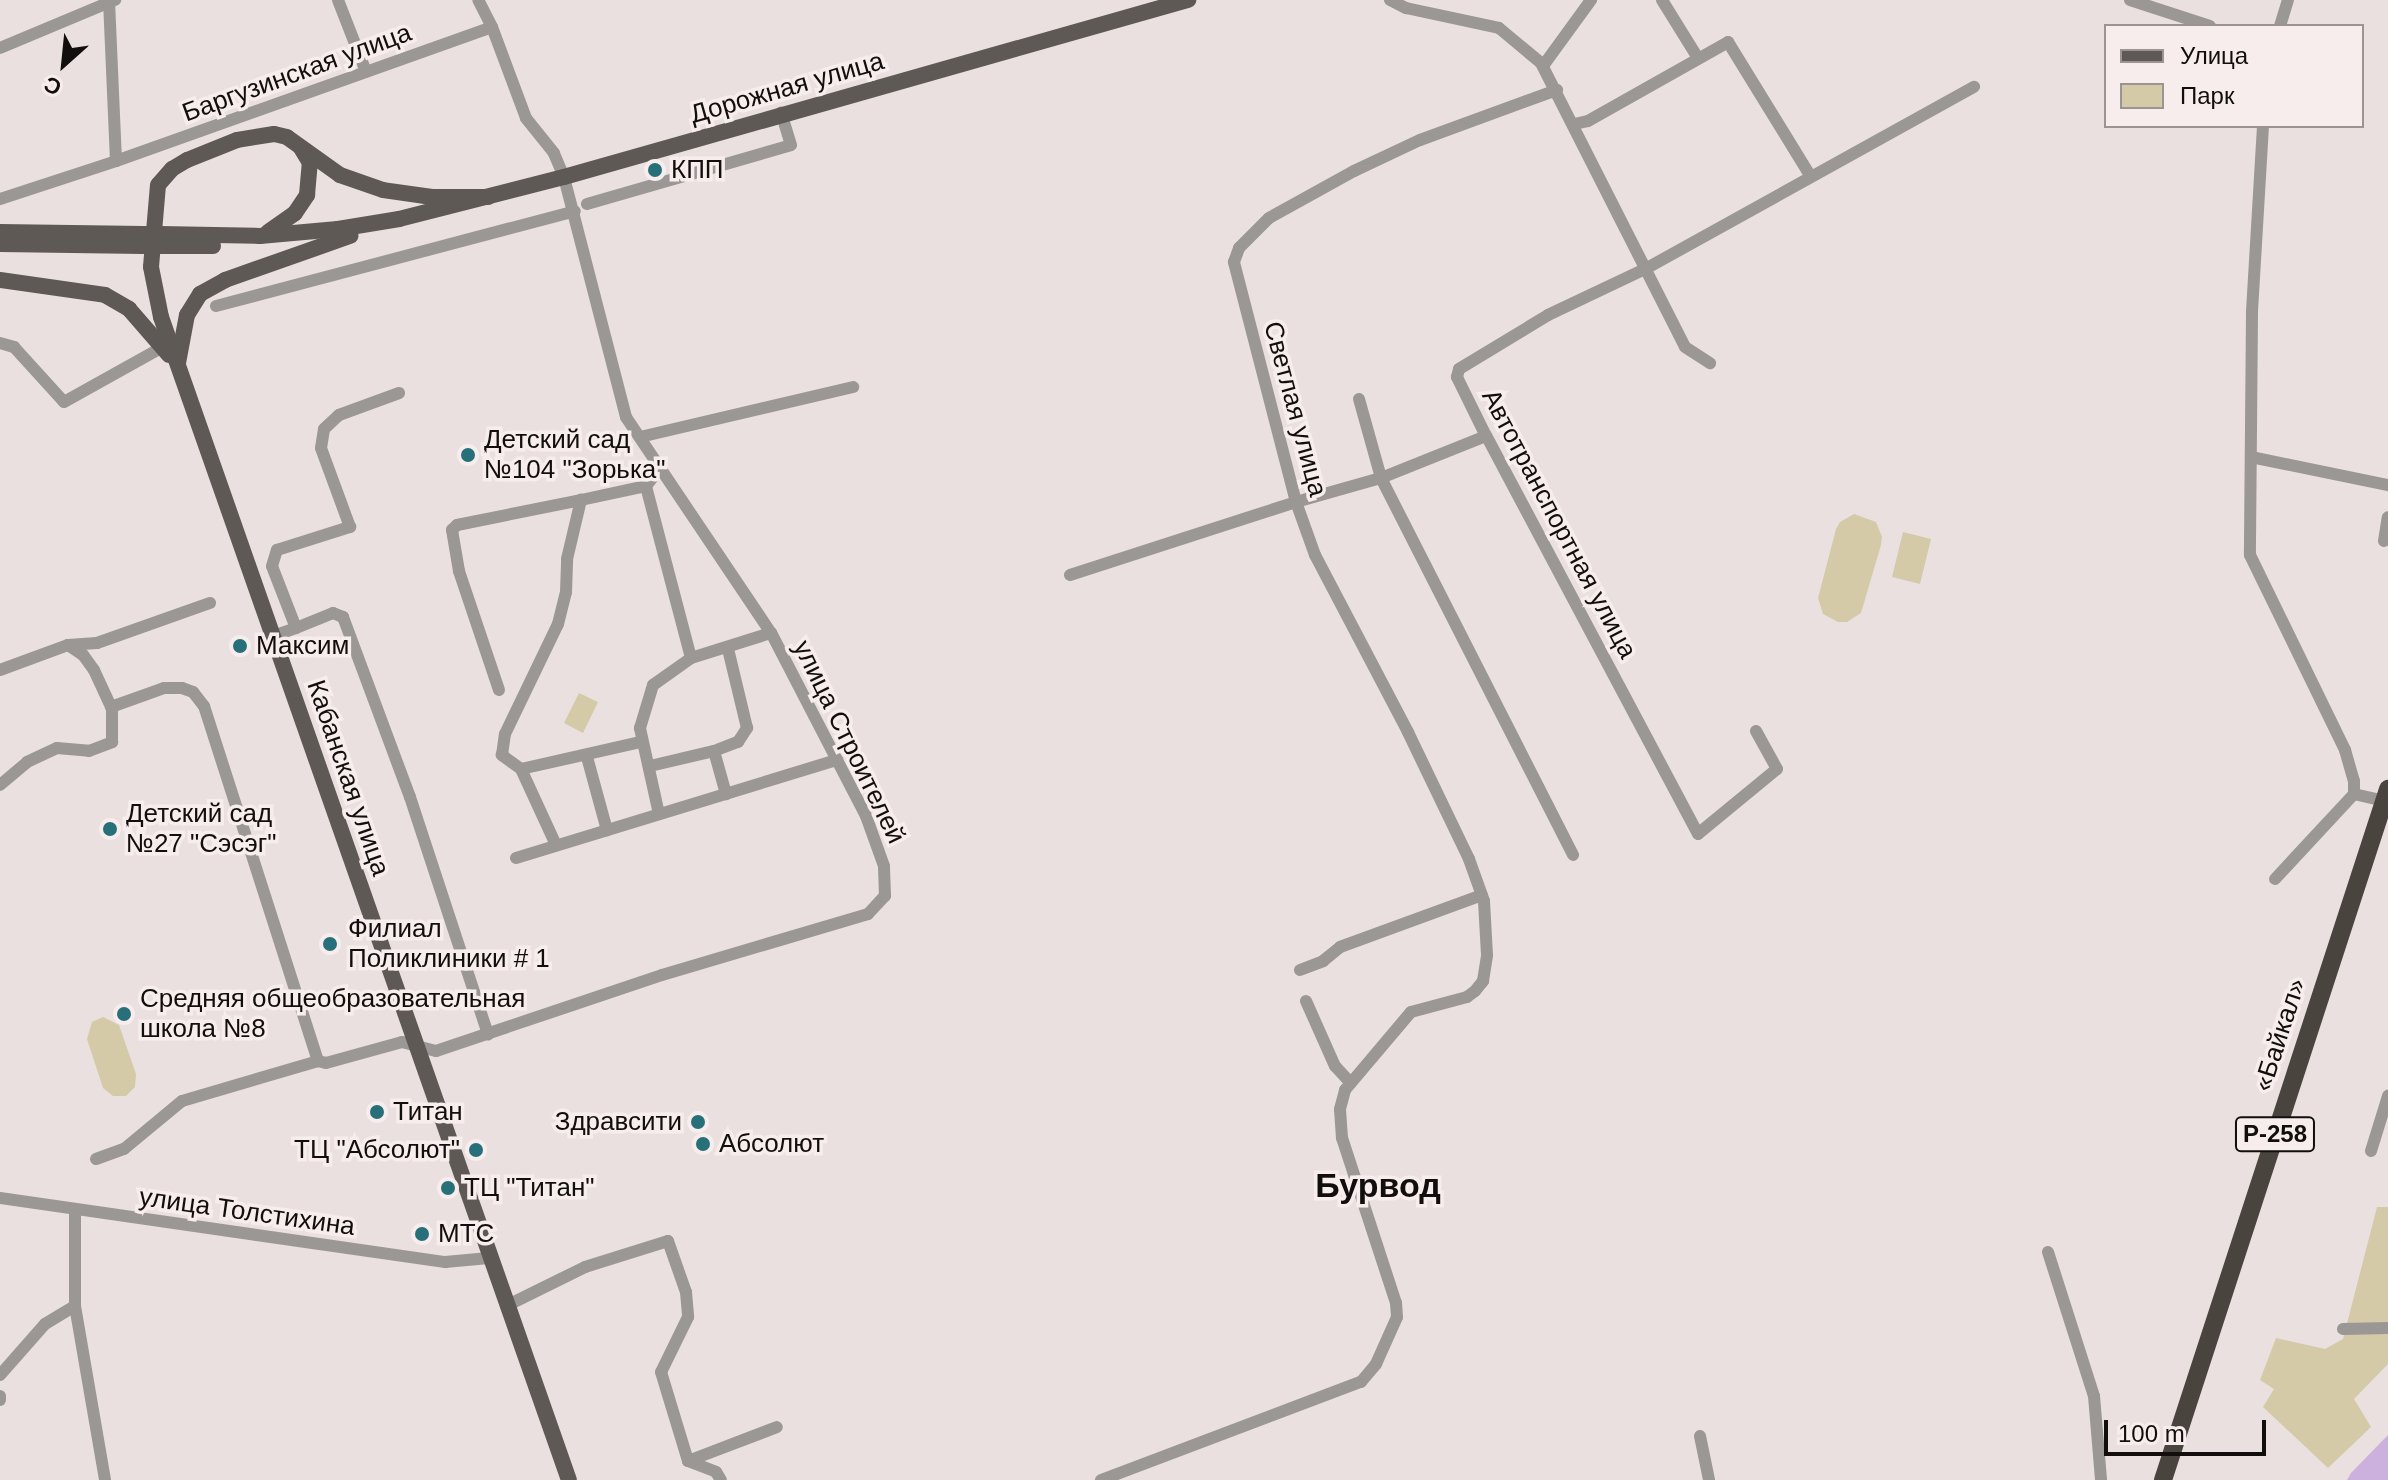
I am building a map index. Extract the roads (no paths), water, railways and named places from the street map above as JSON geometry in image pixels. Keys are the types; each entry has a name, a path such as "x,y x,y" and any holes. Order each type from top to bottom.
{"highway":[{"name":"«Байкал»","path":"2163,1480 2386,795"}],"main road":[{"name":"Дорожная улица","path":"151,240 260,236 338,229 399,219 564,177 1188,0"},
{"name":"Кабанская улица","path":"299,144 274,134 237,140 187,160 172,169 158,185 153,212 151,267 161,317 569,1480"},
{"path":"299,144 340,175 383,190 432,197 488,197"},
{"path":"260,236 282,225 307,195 310,163 299,144"},
{"name":"Дорожная улица","path":"151,240 277,245 350,236 399,219"},
{"path":"0,232 151,240"},
{"path":"177,365 187,315 200,294 225,280 350,236"},
{"path":"0,244 151,240"},
{"name":"Кабанская улица","path":"0,280 105,295 129,309 177,365"}],"street":[{"path":"338,0 366,72"},
{"name":"улица Строителей","path":"96,1159 124,1149 182,1101 318,1061 326,1063 402,1042 436,1051 662,975 868,914 885,896 884,866 866,816 771,633 626,417 564,177 554,153 526,118 492,27 478,0"},
{"path":"1390,0 1406,8 1499,28 1511,35 1543,66 1685,347 1710,363"},
{"path":"1543,66 1591,0"},
{"path":"1662,0 1698,58"},
{"path":"2130,0 2204,24"},
{"path":"2281,24 2288,0"},
{"path":"0,48 111,1 116,161"},
{"name":"Баргузинская улица","path":"0,199 116,161 492,27"},
{"path":"1574,124 1588,121 1728,42 1811,177"},
{"name":"Автотранспортная улица","path":"1756,731 1777,769 1698,834 1486,436 1457,377 1459,369 1548,315 1647,268 1974,87"},
{"name":"Светлая улица","path":"1351,1083 1411,1012 1467,997 1483,981 1487,928 1483,898 1450,814 1315,555 1296,502 1234,262 1239,248 1269,218 1354,171 1420,140 1557,90"},
{"path":"587,204 791,145 781,113"},
{"path":"2263,128 2252,313 2250,555 2345,750 2354,794"},
{"path":"216,306 575,211"},
{"path":"0,343 14,347 64,402 163,347"},
{"path":"640,437 853,387"},
{"path":"296,628 272,566 277,550 350,527 321,448 324,429 339,415 399,393"},
{"path":"1359,399 1381,478 1573,855"},
{"path":"1070,575 1381,478 1486,436"},
{"path":"2251,457 2388,485"},
{"path":"499,690 459,571 452,530 457,525 646,486 661,467"},
{"path":"646,486 691,658"},
{"path":"556,845 521,769 502,755 505,734 558,624 566,592 567,559 581,500"},
{"path":"2384,541 2388,517"},
{"path":"0,670 68,645 97,643 210,603"},
{"path":"273,636 333,613 343,617 410,797 488,1034"},
{"path":"659,814 640,728 653,685 691,658 728,649 771,633"},
{"path":"0,785 27,762 57,748 70,746 89,751 107,745 115,736 111,707 94,670 83,655 68,645"},
{"path":"650,766 738,742 747,728 728,649"},
{"path":"111,707 173,688 193,692 204,706 318,1061"},
{"path":"521,769 587,757 641,742"},
{"path":"714,751 726,794"},
{"path":"587,757 607,830"},
{"path":"516,858 837,760"},
{"path":"2275,879 2354,794 2386,795"},
{"path":"1300,970 1323,961 1340,947 1483,898"},
{"path":"1101,1480 1361,1382 1376,1364 1390,1337 1397,1317 1396,1303 1342,1138 1340,1109 1351,1083 1335,1066 1306,1001"},
{"path":"2371,1151 2388,1096"},
{"name":"улица Толстихина","path":"0,1198 445,1262 489,1258"},
{"path":"75,1210 75,1306 105,1480"},
{"path":"506,1306 585,1267 668,1241 686,1292 688,1317 661,1372 688,1461"},
{"path":"2048,1252 2094,1396 2101,1480"},
{"path":"0,1375 45,1324 75,1306"},
{"path":"2343,1329 2388,1328"},
{"path":"688,1461 777,1427"},
{"path":"1700,1436 1709,1480"},
{"path":"688,1461 716,1472 721,1480"}],"place":[{"name":"КПП","path":"655,170"},
{"name":"Детский сад №104 \"Зорька\"","path":"468,455"},
{"name":"Максим","path":"240,646"},
{"name":"Детский сад №27 \"Сэсэг\"","path":"110,829"},
{"name":"Филиал Поликлиники # 1","path":"330,944"},
{"name":"Средняя общеобразовательная школа №8","path":"124,1014"},
{"name":"Титан","path":"377,1112"},
{"name":"Здравсити","path":"698,1122"},
{"name":"Абсолют","path":"703,1144"},
{"name":"ТЦ \"Абсолют\"","path":"476,1150"},
{"name":"ТЦ \"Титан\"","path":"448,1188"},
{"name":"МТС","path":"422,1234"}],"district":[{"name":"Бурвод","path":"1378,1186"}]}
